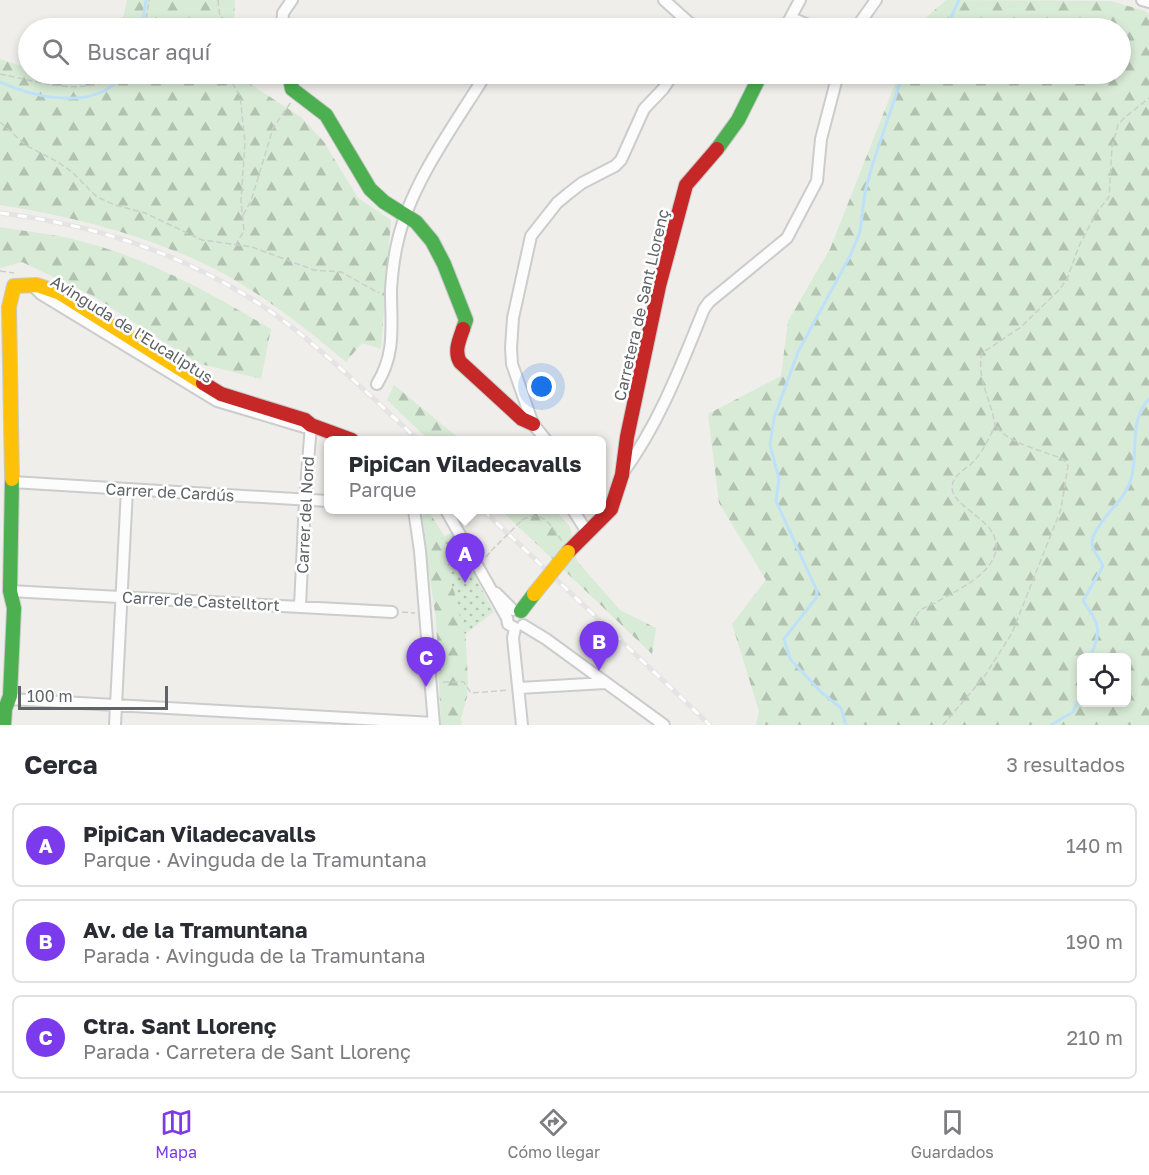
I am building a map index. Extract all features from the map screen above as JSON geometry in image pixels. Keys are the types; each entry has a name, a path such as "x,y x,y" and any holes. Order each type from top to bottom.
{"street":[{"path":"283,18 283,13 292,0"},
{"path":"664,0 684,18"},
{"path":"791,18 800,0"},
{"path":"863,18 876,0"},
{"path":"1143,0 1149,3"},
{"path":"293,84 326,115 370,189 384,202 406,213 423,229 432,242 444,264 466,320 457,348 460,362 522,419 533,424"},
{"path":"377,384 389,362 391,294 398,241 406,213 419,182 480,84"},
{"path":"542,436 533,424 512,364 511,348 513,318 531,236 557,203 582,183 615,166 621,160 644,109 666,84"},
{"name":"Carretera de Sant Llorenç","path":"516,618 569,550 612,509 622,475 627,437 660,286 686,185 723,143 738,120 752,84"},
{"path":"622,475 663,407 704,309 709,302 786,238 817,181 820,139 835,84"},
{"name":"Avinguda de l'Eucaliptus","path":"12,482 9,307 15,286 24,283 42,285 60,293 221,394 305,420 311,425 339,436"},
{"name":"Carrer del Nord","path":"300,606 304,500 311,425"},
{"path":"4,725 5,709 9,699 14,608 10,591 12,482"},
{"name":"Carrer de Cardús","path":"12,482 324,501"},
{"path":"115,725 127,489"},
{"path":"9,699 434,724 415,514"},
{"path":"448,514 489,587 516,618 664,725"},
{"path":"576,514 588,532"},
{"name":"Carrer de Castelltort","path":"10,591 392,612"},
{"path":"516,618 513,638 522,725"},
{"path":"568,685 576,675 573,660"},
{"path":"519,688 605,684"}],"path":[{"path":"146,18 149,0"},
{"path":"218,0 220,18"},
{"path":"0,74 18,78"},
{"path":"48,84 85,87 98,84"},
{"path":"233,84 240,96 245,142 241,201 244,231 235,244"},
{"path":"242,216 251,201 273,128 292,84"},
{"path":"943,725 984,676 1012,633 1061,509 1068,466 1063,459 1011,439 995,426 991,404 981,380 982,353 1021,327 1059,290 1067,279 1079,246 1097,212 1109,197 1112,147 1118,125 1149,98"},
{"path":"0,122 27,146 72,172 97,197 115,205 145,213 202,240 252,247 314,270 341,272 375,292 391,294"},
{"path":"914,625 919,612 975,579 989,566 994,555 996,545 994,534 986,524 955,498 952,489 954,480 973,462 995,426"},
{"path":"491,551 522,520 534,515 549,523 569,550"},
{"path":"392,612 425,614"},
{"path":"441,682 464,682 471,693 519,688"}],"green space":[{"path":"127,0 235,0 234,18 123,18"},
{"path":"946,0 1111,1 1145,11 1149,15 1149,725 756,725 759,711 732,624 766,580 719,503 708,414 781,376 788,321 830,249 895,84 1131,84 1131,18 925,18"},
{"path":"0,59 18,65 18,84 250,84 301,117 324,142 358,198 391,220 381,349 362,343 346,362 255,292 194,259 171,249 99,226 0,205"},
{"path":"0,227 68,238 122,254 173,275 247,315 271,329 261,379 197,363 93,296 22,262 0,268"},
{"path":"394,385 456,436 425,436 387,400"},
{"path":"430,514 449,543 465,626 468,682 467,697 461,719 462,725 441,725 436,619 423,546 422,516"},
{"path":"505,514 559,514 570,527 577,561 620,610 656,628 652,654"},
{"path":"451,533 494,612 465,634 462,630 457,600 449,577 449,564 438,540"}],"waterway":[{"path":"143,18 146,0"},
{"path":"951,18 959,0"},
{"path":"0,82 31,93 65,98 98,94 114,84"},
{"path":"846,725 841,708 822,693 790,659 784,639 816,598 817,591 776,501 779,479 770,445 774,418 798,352 850,256 860,232 865,192 872,166 900,84"},
{"path":"1092,653 1098,633 1096,622 1083,601 1103,566 1093,549 1092,541 1097,529 1128,487 1133,469 1138,417 1149,399"},
{"path":"1051,725 1073,712 1077,703"}],"railway":[{"path":"0,213 79,227 117,238 191,266 226,284 293,328 414,436"},
{"path":"487,514 710,725"}],"traffic: fast":[{"path":"291,84 292,89 326,115 370,189 384,202 416,222 432,241 444,264 466,320 463,329"},
{"path":"717,149 738,120 756,84"},
{"path":"4,725 5,709 10,696 14,608 10,591 12,479"},
{"path":"521,611 534,594"}],"traffic: slow":[{"path":"12,479 9,307 14,286 37,285 60,293 203,383"},
{"path":"534,594 568,552"}],"traffic: jam":[{"path":"568,552 611,509 622,475 627,437 659,286 686,185 717,149"},
{"path":"463,329 457,350 460,362 522,419 533,424"},
{"path":"203,383 221,394 305,420 311,425 341,436"}],"place":[{"name":"PipiCan Viladecavalls","path":"465,583"},
{"name":"Av. de la Tramuntana","path":"599,671"},
{"name":"Ctra. Sant Llorenç","path":"426,687"}]}
